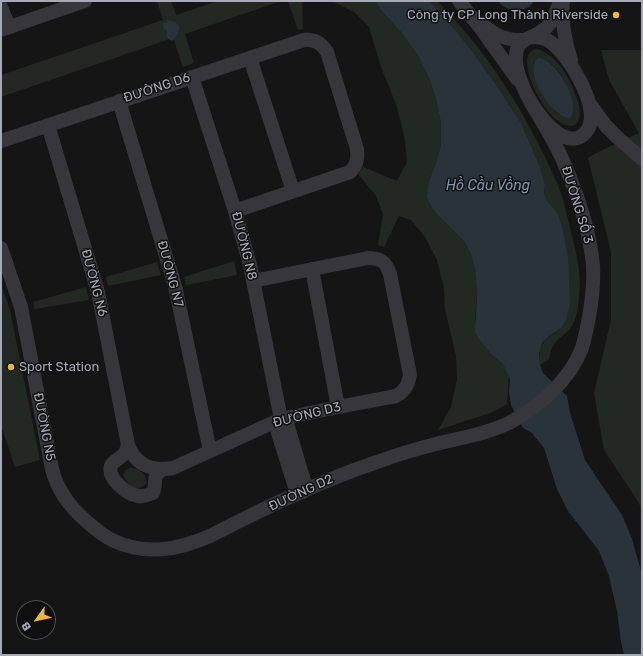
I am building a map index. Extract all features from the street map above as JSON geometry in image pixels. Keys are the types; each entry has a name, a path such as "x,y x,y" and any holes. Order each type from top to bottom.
{"street":[{"path":"459,1 482,25 492,32 509,39 539,37 548,40 566,56 574,68"},
{"name":"ĐƯỜNG SỐ 3","path":"459,1 500,54 528,98 564,162 586,224 593,265 593,294 586,334 577,359 563,380 553,391 524,414 510,422 494,428"},
{"path":"562,1 564,30 568,52 589,102 591,114 588,131 583,136 576,139 560,135 545,122 536,111 528,98 518,73 516,61 518,46 528,38 544,30 550,24 562,1"},
{"path":"1,7 5,29 79,2"},
{"name":"ĐƯỜNG D6","path":"1,141 304,40 309,40 322,44 327,52 358,155 357,164 350,172 293,191"},
{"path":"235,211 293,191 250,58"},
{"name":"ĐƯỜNG N8","path":"192,77 235,211 250,265 280,419 277,425 278,433 295,487 303,492"},
{"name":"ĐƯỜNG N7","path":"119,101 175,286 210,451"},
{"path":"589,102 606,126 642,159"},
{"name":"ĐƯỜNG N6","path":"48,125 98,292 128,445 138,461 150,467 164,469"},
{"path":"576,193 571,170 570,156 573,145 580,137"},
{"name":"ĐƯỜNG N5","path":"1,248 21,307 54,477 59,489 68,503 95,529 111,540"},
{"name":"ĐƯỜNG D3","path":"164,469 173,468 184,464 280,419 396,396 402,392 410,375 388,267 382,261 375,258 368,258 312,269"},
{"path":"253,281 312,269 338,407"},
{"name":"ĐƯỜNG D2","path":"111,540 126,546 143,550 174,548 200,541 350,471 387,458 494,428"},
{"path":"128,445 123,456 111,466 110,474 115,482 130,493 138,496 146,496 153,493 155,487 155,477 164,469"}],"shaded area":[{"path":"157,1 171,1 176,15 218,1 281,1 185,34 194,63 183,67 173,38 1,97 1,75 163,20"},
{"path":"288,1 302,1 303,29 298,30"},
{"path":"332,1 375,1 401,32 419,57 429,78 436,99 441,123 441,145 429,181 439,216 464,241 471,254 475,270 477,294 475,318 478,338 490,353 503,364 509,375 507,404 493,412 438,430 451,407 457,379 456,356 445,309 444,289 437,260 425,237 411,220 399,216 384,247 378,245 383,214 376,196 358,174 363,167 397,181 407,162 405,140 397,107 381,67 369,27 354,12"},
{"path":"428,1 437,1 453,18 483,54 510,93 551,169 562,197 578,262 580,288 578,304 574,323 554,345 549,359 540,365 540,352 543,344 549,337 560,329 558,214 547,200 544,193 545,184 540,167 521,123 471,50 443,16"},
{"path":"538,49 545,53 558,63 568,77 579,106 580,116 575,125 565,125 554,117 544,106 529,76 527,63 530,53","holes":["538,58 551,63 561,75 568,89 572,103 558,114 546,100 536,80 534,63"]},
{"path":"601,50 642,50 642,513 639,503 604,450 594,393 611,320 611,252 588,158 639,133 609,80"},
{"path":"234,261 237,275 186,285 184,277"},
{"path":"157,262 161,275 108,286 106,277"},
{"name":"Sport Station","path":"1,284 10,310 40,460 15,467 1,425"},
{"path":"86,287 89,300 35,309 33,302"},
{"path":"130,468 137,469 142,472 147,483 140,488 130,485 123,475 126,470"}],"water":[{"name":"Hồ Cầu Vồng","path":"375,1 430,2 471,50 497,86 521,123 540,167 545,184 544,193 547,200 558,214 563,231 568,257 570,304 566,320 560,329 549,336 542,343 539,354 540,365 543,373 567,396 570,413 585,460 622,515 632,539 641,571 642,655 624,655 617,611 609,576 599,551 568,511 557,489 544,448 532,433 523,428 511,405 509,392 510,379 503,364 490,353 478,338 475,331 477,294 475,270 471,254 464,241 432,208 427,197 429,181 441,145 441,123 436,99 429,78 419,57 401,32"},
{"path":"498,1 534,1 525,9 513,10 504,7"},
{"path":"166,20 175,22 179,26 179,31 172,41 167,38 167,30 164,28 163,23 169,22"},
{"path":"538,58 545,60 552,65 566,83 573,103 573,112 570,118 563,116 555,110 541,93 534,73 534,64"}],"place":[{"name":"Công ty CP Long Thành Riverside","path":"616,15"},
{"name":"Sport Station","path":"11,367"}]}
